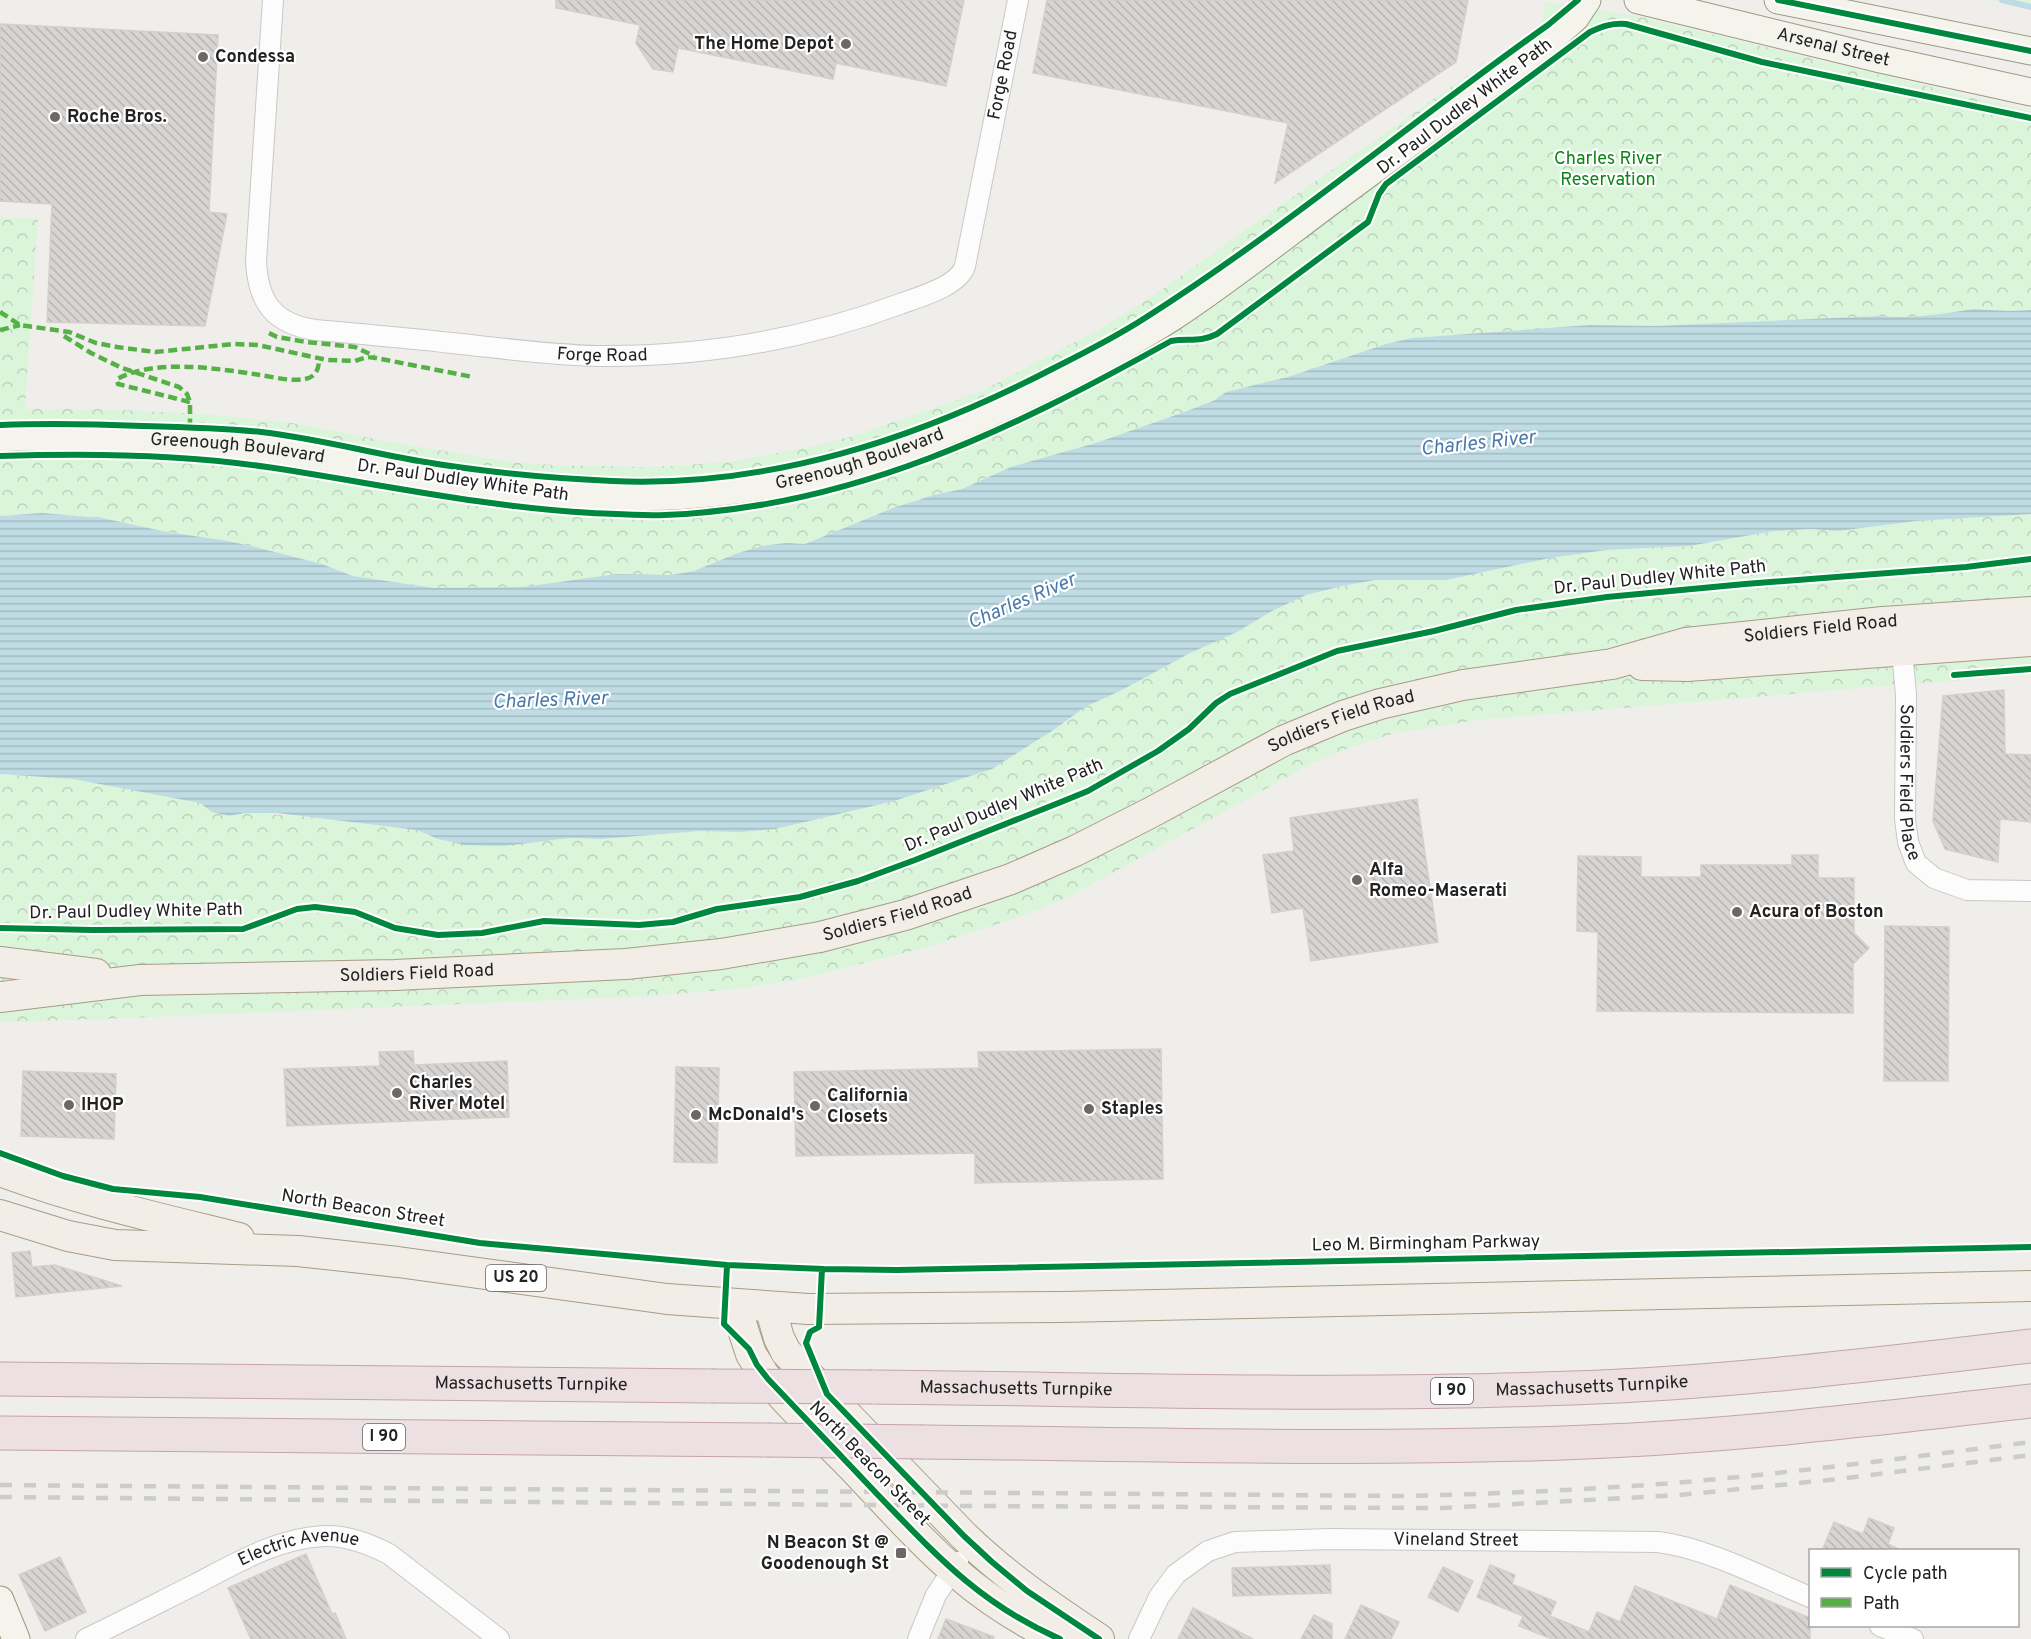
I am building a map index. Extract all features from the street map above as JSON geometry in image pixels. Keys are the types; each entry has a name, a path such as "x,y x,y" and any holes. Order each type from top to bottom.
{"highway":[{"name":"Massachusetts Turnpike","path":"0,1379 1412,1392 1574,1388 1790,1374 2031,1346"},
{"name":"I 90","path":"0,1433 1363,1446 1588,1442 1770,1429 2031,1401"}],"main road":[{"name":"Soldiers Field Road","path":"0,997 140,980 394,975 626,964 722,954 820,937 905,915 977,892 1033,870 1150,813 1283,741 1343,716 1395,700 1463,685 1612,664 1686,643 1883,622 2031,634"},
{"name":"Soldiers Field Road","path":"1612,664 1688,666 1902,651 2031,634"},
{"name":"Soldiers Field Road","path":"0,962 140,980"},
{"name":"US 20","path":"0,1171 60,1192 120,1209 298,1251"},
{"name":"US 20","path":"0,1215 51,1232 115,1245 298,1251 422,1265 667,1299 770,1307"},
{"path":"770,1307 838,1309 1039,1307 2031,1286"},
{"name":"North Beacon Street","path":"735,1305 751,1354 764,1375 952,1571 1003,1609 1060,1639"},
{"name":"North Beacon Street","path":"770,1307 778,1338 786,1352 971,1543 1027,1591 1099,1639"}],"street":[{"name":"Forge Road","path":"273,0 256,261 262,295 274,313 287,323 316,330 530,352 615,356 702,351 801,335 891,307 935,290 958,278 965,266 1018,0"},
{"name":"Greenough Boulevard","path":"0,438 66,437 220,443 499,487 650,498 756,489 849,468 935,438 1004,408 1171,318 1557,34 1575,18 1587,0"},
{"name":"Arsenal Street","path":"1638,0 1865,56 2031,92"},
{"name":"Arsenal Street","path":"1778,0 2031,51"},
{"name":"Soldiers Field Place","path":"1902,651 1906,695 1905,819 1908,842 1917,863 1934,878 1956,887 1978,891 2031,891"},
{"name":"Electric Avenue","path":"86,1639 251,1556 288,1542 326,1536 348,1538 369,1544 389,1554 499,1639"},
{"name":"Vineland Street","path":"1139,1639 1159,1597 1176,1574 1208,1551 1226,1544 1245,1541 1330,1539 1658,1542 1698,1551 1809,1597"},
{"path":"918,1639 936,1595 971,1543"},
{"path":"0,1600 16,1639"},
{"path":"1883,1627 1913,1639"}],"green space":[{"path":"1989,0 2031,0 2031,8"},
{"name":"Charles River Reservation","path":"1545,2 1632,15 2031,111 2031,310 1988,309 1905,319 1878,316 1655,326 1590,325 1412,338 1386,344 1288,377 1226,392 1215,400 1187,411 1099,442 1011,467 962,489 893,508 805,544 786,543 738,553 694,571 671,575 617,574 523,587 434,588 353,576 322,564 259,548 102,518 42,513 0,516 0,217 38,219 25,409 100,409 205,414 291,423 520,463 644,467 734,461 853,436 982,391 1098,330 1157,293 1542,24"},
{"path":"2031,514 2031,674 1479,720 1395,733 1354,746 1313,763 1068,897 1022,916 924,948 804,978 744,988 655,996 0,1022 0,774 73,779 201,803 212,812 229,816 245,813 302,816 417,830 438,839 504,846 570,838 601,839 700,831 739,832 775,829 894,801 966,778 1055,729 1085,707 1122,690 1190,653 1237,632 1272,611 1306,595 1375,580 1446,580 1550,558 1606,550 1689,546 1774,531 1811,529 1838,531 1916,521"}],"water":[{"name":"Charles River","path":"1974,309 2031,310 2031,514 1916,521 1838,531 1811,529 1774,531 1689,546 1606,550 1550,558 1446,580 1375,580 1306,595 1272,611 1237,632 1190,653 1122,690 1085,707 992,769 894,801 775,829 739,832 700,831 601,839 570,838 504,846 465,845 438,839 417,830 277,813 245,813 229,816 212,812 200,803 73,779 0,774 0,516 42,513 102,518 259,548 322,564 353,576 434,588 523,587 617,574 671,575 694,571 762,546 786,543 805,544 893,508 962,489 1011,467 1099,442 1187,411 1215,400 1226,392 1288,377 1386,344 1412,338 1590,325 1655,326 1915,316"}],"building":[{"name":"The Home Depot","path":"556,0 964,0 946,86 836,63 833,79 678,48 673,72 653,69 636,43 640,25 556,8"},
{"path":"1047,0 1468,0 1456,62 1275,183 1288,123 1033,73"},
{"path":"0,24 218,35 209,212 227,214 205,326 47,322 52,204 0,201"},
{"path":"2004,690 2005,754 2031,755 2031,822 2000,819 1998,862 1945,849 1933,821 1943,696"},
{"path":"1417,799 1438,942 1311,961 1303,908 1272,913 1263,855 1294,851 1290,818"},
{"path":"1792,855 1818,855 1818,878 1854,878 1854,933 1869,948 1853,964 1853,1013 1597,1011 1598,932 1577,931 1578,856 1641,857 1641,877 1701,877 1701,865 1792,865"},
{"path":"1885,926 1949,927 1948,1081 1884,1081"},
{"path":"1161,1049 1163,1179 975,1183 975,1153 796,1156 794,1072 979,1068 978,1052"},
{"name":"Charles River Motel","path":"413,1051 414,1065 507,1061 509,1117 287,1126 284,1069 380,1066 379,1052"},
{"name":"McDonald's","path":"676,1067 719,1068 717,1163 674,1162"},
{"name":"IHOP","path":"23,1071 116,1074 114,1139 21,1136"},
{"path":"30,1251 32,1267 55,1265 122,1286 16,1297 12,1253"},
{"path":"1869,1518 1894,1528 1888,1544 1899,1549 1823,1549 1834,1522 1863,1534"},
{"path":"306,1554 332,1614 335,1613 346,1639 251,1639 228,1588"},
{"path":"60,1557 86,1612 45,1631 19,1575"},
{"path":"1330,1565 1331,1593 1233,1596 1232,1568"},
{"path":"1490,1565 1515,1575 1512,1584 1556,1602 1550,1616 1589,1632 1597,1612 1620,1622 1635,1586 1717,1619 1730,1585 1809,1618 1810,1639 1552,1639 1519,1626 1523,1616 1477,1597"},
{"path":"1443,1567 1473,1581 1458,1612 1428,1597"},
{"path":"1361,1605 1399,1622 1391,1639 1345,1639"},
{"path":"1193,1608 1253,1639 1178,1639"},
{"path":"1314,1615 1332,1624 1332,1639 1301,1639"},
{"path":"946,1619 994,1637 993,1639 938,1639"}],"waterway":[{"path":"2002,0 2031,7"}],"railway":[{"path":"0,1485 1404,1496 1673,1483 1808,1470 2031,1442"},
{"path":"0,1497 1443,1508 1680,1495 1839,1479 2031,1455"}],"marked path":[{"path":"0,312 20,325 69,332 96,343 117,347 155,352 234,344 258,345 327,360 355,361 367,357 376,358 473,377"},
{"path":"0,330 20,325"},
{"path":"269,333 277,337 306,342 355,347 374,356"},
{"path":"64,336 91,353 122,368 179,387 187,394 190,402 190,428"},
{"path":"190,402 118,384 117,379 148,369 184,367 221,369 299,380 309,378 314,374 319,359"}],"cycle path":[{"name":"Dr. Paul Dudley White Path","path":"0,425 90,424 246,431 301,438 467,468 612,481 670,481 728,476 785,467 841,454 896,437 1004,393 1134,325 1248,248 1548,25 1578,0"},
{"path":"1778,0 2031,51"},
{"name":"Dr. Paul Dudley White Path","path":"0,456 100,455 201,459 267,467 510,506 592,513 665,515 734,509 800,497 865,480 928,459 1051,405 1171,341 1199,339 1217,334 1368,222 1379,194 1386,184 1590,32 1603,27 1626,24 1762,62 2031,118"},
{"name":"Dr. Paul Dudley White Path","path":"0,928 243,929 297,909 315,907 355,912 395,928 438,935 482,933 544,921 639,925 673,922 717,909 800,897 858,881 1088,791 1158,751 1189,729 1216,703 1230,694 1337,651 1434,631 1516,610 1607,597 1966,567 2031,559"},
{"path":"1954,675 2031,669"},
{"name":"Leo M. Birmingham Parkway","path":"0,1153 63,1176 113,1189 200,1197 480,1243 727,1265 897,1270 2031,1247"},
{"path":"727,1265 724,1324 749,1349 757,1365 768,1379 899,1517 961,1577 1006,1610 1060,1639"},
{"path":"822,1269 819,1327 810,1332 806,1343 827,1394 992,1562 1027,1591 1099,1639"}],"place":[{"name":"The Home Depot","path":"846,44"},
{"name":"Condessa","path":"203,57"},
{"name":"Roche Bros.","path":"55,117"},
{"name":"Alfa Romeo-Maserati","path":"1357,880"},
{"name":"Acura of Boston","path":"1737,912"},
{"name":"Charles River Motel","path":"397,1093"},
{"name":"IHOP","path":"69,1105"},
{"name":"California Closets","path":"815,1106"},
{"name":"Staples","path":"1089,1109"},
{"name":"McDonald's","path":"696,1115"},
{"name":"N Beacon St @ Goodenough St","path":"901,1553"}]}
